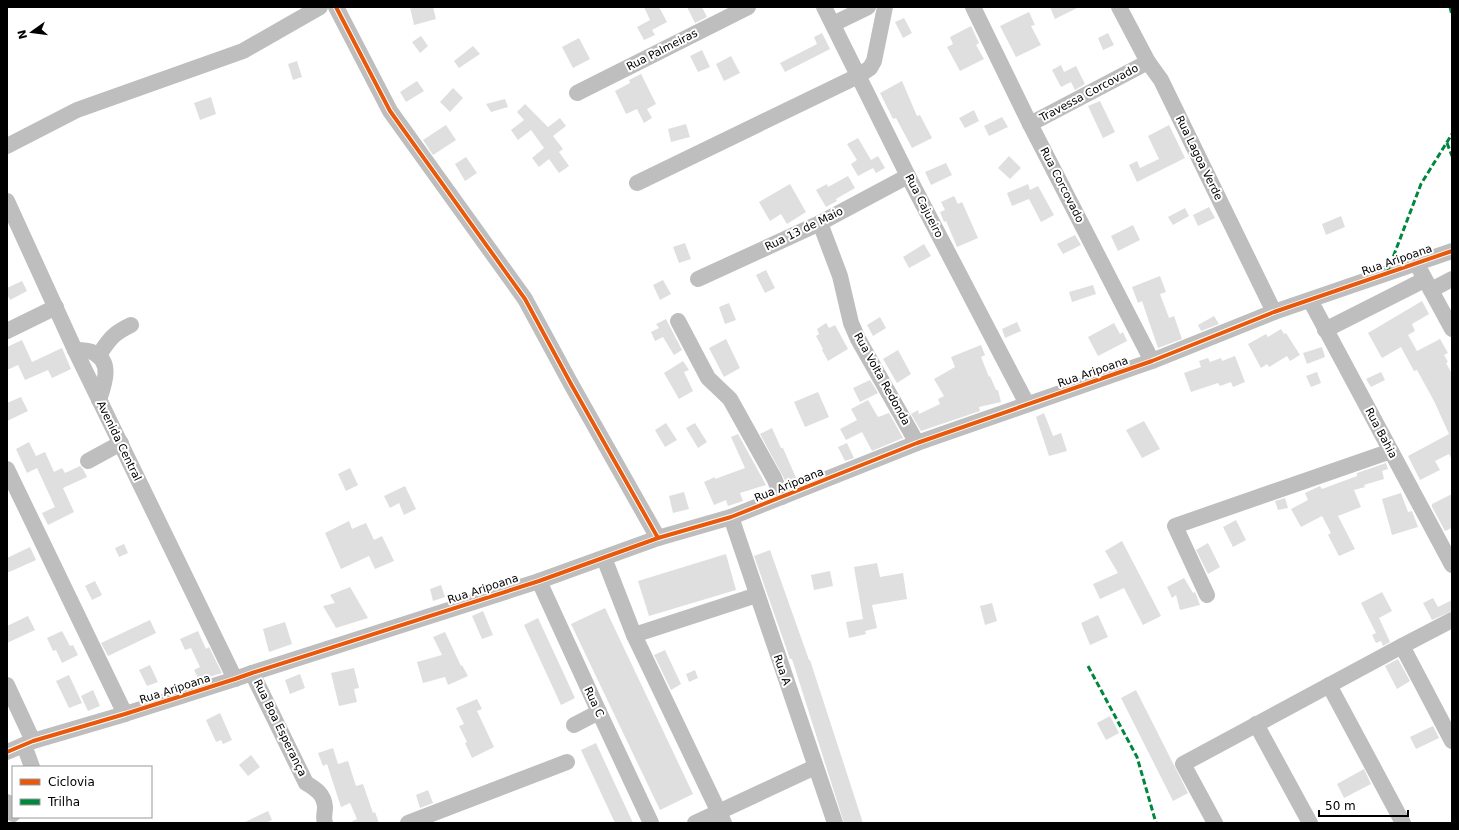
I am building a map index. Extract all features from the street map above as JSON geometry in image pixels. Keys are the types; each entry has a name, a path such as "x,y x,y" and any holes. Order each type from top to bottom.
{"street":[{"path":"7,146 77,110 243,51 320,7"},
{"path":"336,7 390,111 525,299 658,538"},
{"name":"Rua Palmeiras","path":"577,93 748,7"},
{"name":"Rua Cajueiro","path":"824,7 908,176 1027,404"},
{"path":"833,24 868,7"},
{"path":"637,183 858,76 870,68 874,61 884,7"},
{"name":"Rua Corcovado","path":"973,7 1030,124 1152,361"},
{"name":"Rua Lagoa Verde","path":"1119,7 1148,62 1161,80 1274,312"},
{"name":"Travessa Corcovado","path":"1030,124 1148,62"},
{"name":"Rua 13 de Maio","path":"698,279 820,223 908,176"},
{"name":"Avenida Central","path":"7,201 75,350 235,679"},
{"name":"Rua Volta Redonda","path":"820,223 840,276 851,323 858,339 917,443"},
{"name":"Rua Aripoana","path":"7,752 28,743 125,714 539,581 658,538 731,517 917,443 1152,361 1274,312 1452,251"},
{"path":"1416,263 1452,329"},
{"path":"1325,330 1428,285 1452,279"},
{"name":"Rua Bahia","path":"1310,300 1452,565"},
{"path":"7,331 56,308"},
{"path":"678,321 708,378 730,399 774,478 782,497"},
{"path":"98,356 113,336 132,325"},
{"path":"75,350 93,352 103,362 106,380 99,400"},
{"path":"88,461 120,444"},
{"path":"1207,594 1176,526 1391,451"},
{"path":"7,469 125,714"},
{"name":"Rua A","path":"731,517 835,823"},
{"path":"604,558 634,635 721,817"},
{"name":"Rua C","path":"539,581 598,712 651,823"},
{"path":"634,635 757,595"},
{"path":"1215,823 1183,764 1452,620"},
{"path":"1402,646 1452,741"},
{"name":"Rua Boa Esperança","path":"252,673 306,783 320,791 325,806 325,823"},
{"path":"7,685 28,743 32,766"},
{"path":"1329,685 1403,823"},
{"path":"574,724 598,712"},
{"path":"1256,724 1310,823"},
{"path":"408,823 567,762"},
{"path":"695,823 721,817 815,766"},
{"path":"7,802 12,812"}],"building":[{"path":"410,7 433,7 436,19 414,25"},
{"path":"644,7 659,7 667,22 652,30 655,35 644,40 637,27 650,20"},
{"path":"687,7 702,7 707,17 695,23"},
{"path":"1050,7 1079,7 1055,19"},
{"path":"1029,12 1035,25 1031,26 1041,45 1016,57 1000,26"},
{"path":"904,18 912,33 903,38 895,22"},
{"path":"971,26 979,43 976,45 984,59 960,71 947,47 953,44 950,37"},
{"path":"822,33 830,49 785,72 780,63 817,44 814,37"},
{"path":"1108,33 1114,45 1103,50 1098,38"},
{"path":"421,36 428,46 420,53 412,42"},
{"path":"579,38 590,59 573,68 562,47"},
{"path":"473,46 480,54 459,68 454,61"},
{"path":"702,50 710,67 698,72 690,56"},
{"path":"731,56 740,73 724,81 716,64"},
{"path":"297,61 302,77 293,80 288,64"},
{"path":"1061,65 1064,72 1076,66 1085,84 1075,90 1071,82 1061,87 1052,70"},
{"path":"641,74 656,104 647,109 652,118 644,123 637,109 626,114 615,91 630,83 629,80"},
{"path":"417,81 424,91 406,102 400,92"},
{"path":"902,81 917,116 920,115 932,138 912,148 896,118 893,119 880,93"},
{"path":"453,88 463,98 450,112 440,102"},
{"path":"211,97 216,114 200,120 194,103"},
{"path":"505,99 508,107 491,112 486,104"},
{"path":"1100,101 1115,132 1103,138 1088,106"},
{"path":"525,104 548,127 560,118 566,126 553,136 563,149 559,152 569,166 559,173 549,159 539,167 532,158 544,148 531,130 518,140 511,130 524,120 517,112"},
{"path":"974,110 979,121 965,128 959,118"},
{"path":"1002,117 1008,127 989,136 984,126"},
{"path":"686,124 690,137 671,142 668,129"},
{"path":"446,125 456,140 433,155 423,140"},
{"path":"1169,125 1185,158 1137,182 1129,165 1137,161 1140,168 1159,159 1148,136"},
{"path":"858,138 871,160 878,156 885,168 876,173 873,168 858,176 851,164 857,160 847,144"},
{"path":"1009,156 1021,168 1010,179 998,168"},
{"path":"466,157 477,173 465,181 455,164"},
{"path":"946,163 952,175 931,185 925,172"},
{"path":"848,176 855,188 836,199 837,201 826,207 816,190 827,184 828,187"},
{"path":"790,184 806,212 787,224 781,214 770,221 759,202"},
{"path":"1028,184 1030,190 1038,186 1054,215 1041,222 1029,199 1012,206 1007,193"},
{"path":"954,196 958,204 962,202 978,238 957,247 946,221 944,222 940,212 945,210 941,202"},
{"path":"1209,207 1215,218 1198,226 1193,215"},
{"path":"1185,208 1189,216 1173,225 1168,217"},
{"path":"1341,216 1345,227 1326,235 1322,224"},
{"path":"1133,225 1140,240 1118,251 1111,236"},
{"path":"1075,235 1081,245 1063,254 1057,244"},
{"path":"685,243 691,259 679,263 673,247"},
{"path":"924,244 931,256 909,268 903,257"},
{"path":"766,270 775,288 765,293 756,275"},
{"path":"1160,276 1166,292 1160,294 1169,318 1174,316 1182,339 1158,348 1142,301 1138,303 1132,287"},
{"path":"663,280 671,294 660,300 653,285"},
{"path":"22,281 27,291 10,300 7,294 7,288"},
{"path":"1093,285 1096,294 1072,302 1069,292"},
{"path":"1422,301 1429,314 1412,324 1415,331 1408,335 1417,351 1440,339 1448,353 1444,355 1448,362 1446,363 1452,374 1452,460 1449,454 1435,461 1440,470 1420,480 1408,456 1449,434 1434,401 1417,370 1414,371 1401,347 1382,358 1368,333"},
{"path":"729,303 736,320 725,324 719,307"},
{"path":"1214,316 1219,324 1201,331 1198,325"},
{"path":"880,317 886,328 873,336 867,325"},
{"path":"666,319 682,350 674,355 663,337 655,341 651,332 659,328 656,324"},
{"path":"1017,322 1021,331 1005,338 1002,329"},
{"path":"826,323 829,328 835,325 848,349 828,361 816,336 819,334 817,329"},
{"path":"1114,323 1120,334 1123,332 1127,341 1098,356 1088,337"},
{"path":"1281,329 1284,334 1286,333 1300,355 1290,361 1287,356 1269,367 1267,364 1261,368 1248,344 1266,334 1268,337"},
{"path":"726,339 740,368 724,377 709,348"},
{"path":"22,340 32,362 62,348 71,369 52,378 48,370 25,380 18,365 7,370 7,347"},
{"path":"981,345 985,355 981,357 989,377 990,376 996,390 998,390 1001,402 979,407 980,411 921,431 911,414 918,410 919,414 940,404 938,399 944,396 934,379 955,367 951,357"},
{"path":"1322,347 1325,357 1307,364 1303,353"},
{"path":"898,350 911,374 897,383 883,359"},
{"path":"1235,356 1245,382 1233,387 1231,382 1220,386 1218,383 1191,392 1184,373 1201,367 1199,361 1208,358 1210,362 1221,358 1222,361"},
{"path":"683,361 689,370 684,372 693,391 679,399 664,373"},
{"path":"1317,372 1321,383 1311,387 1306,376"},
{"path":"1381,372 1385,380 1371,387 1366,379"},
{"path":"870,380 878,393 860,402 853,388"},
{"path":"818,392 829,417 805,427 794,402"},
{"path":"21,397 28,411 7,421 7,403"},
{"path":"868,400 878,417 889,413 903,438 872,451 862,432 846,440 840,429 857,420 851,409"},
{"path":"1044,413 1053,436 1061,433 1067,451 1049,456 1036,417"},
{"path":"1144,421 1160,449 1142,458 1126,430"},
{"path":"666,423 677,440 665,447 655,430"},
{"path":"695,423 707,442 698,448 686,428"},
{"path":"772,428 781,448 783,448 797,480 787,484 760,434"},
{"path":"738,434 766,485 740,493 743,501 728,506 726,500 714,505 704,482 745,468 731,437"},
{"path":"29,442 36,456 45,452 54,472 62,468 65,473 80,466 87,477 63,488 74,512 48,525 42,513 55,507 37,468 27,473 16,449"},
{"path":"847,443 854,458 845,461 838,447"},
{"path":"1386,463 1388,469 1382,471 1384,479 1364,485 1365,487 1354,490 1361,507 1338,516 1355,549 1339,556 1328,535 1331,533 1322,516 1301,527 1291,509 1308,500 1305,493 1320,486 1322,489 1357,476 1357,473"},
{"path":"350,468 358,485 346,491 338,474"},
{"path":"405,486 416,509 404,515 399,503 390,508 384,496"},
{"path":"684,492 689,509 673,513 669,496"},
{"path":"1401,493 1408,512 1412,511 1418,527 1392,535 1382,499"},
{"path":"1452,494 1452,528 1445,531 1432,507 1432,504"},
{"path":"1285,498 1288,508 1278,510 1275,501"},
{"path":"1236,520 1246,540 1233,547 1223,527"},
{"path":"349,521 352,529 366,523 374,540 382,536 394,561 375,569 369,556 341,569 325,533"},
{"path":"1122,541 1161,616 1143,625 1124,588 1100,599 1093,584 1118,573 1105,551"},
{"path":"1208,543 1220,567 1208,574 1196,550"},
{"path":"124,544 128,553 119,557 115,548"},
{"path":"30,547 36,560 7,573 7,558"},
{"path":"770,550 810,660 863,823 844,823 792,659 790,659 754,556"},
{"path":"726,554 736,590 649,616 638,581"},
{"path":"877,563 880,577 903,573 907,599 872,605 877,628 865,631 866,634 849,638 846,622 863,619 854,567"},
{"path":"830,571 833,586 814,590 811,575"},
{"path":"1184,578 1193,593 1195,592 1200,605 1180,610 1176,595 1172,598 1167,587"},
{"path":"95,581 102,595 92,600 85,586"},
{"path":"441,585 445,597 433,601 430,589"},
{"path":"350,587 368,618 336,628 323,606 335,603 330,595"},
{"path":"1382,592 1392,611 1379,618 1390,642 1383,646 1381,641 1376,643 1372,635 1376,633 1361,603"},
{"path":"1433,598 1438,607 1452,600 1452,611 1432,620 1423,603"},
{"path":"992,603 997,621 985,625 980,606"},
{"path":"605,608 693,794 660,810 571,624"},
{"path":"483,611 493,635 482,639 472,616"},
{"path":"1098,615 1108,637 1090,645 1081,623"},
{"path":"28,616 35,630 7,643 7,626"},
{"path":"538,618 575,698 561,705 524,625"},
{"path":"150,620 156,633 108,656 101,643"},
{"path":"285,622 292,644 269,652 263,629"},
{"path":"62,631 70,646 73,645 78,655 62,663 56,650 53,651 47,638"},
{"path":"198,631 206,649 209,647 222,673 208,676 199,680 194,670 200,667 191,648 185,650 180,639"},
{"path":"445,632 461,666 462,665 468,676 448,685 445,677 423,683 417,662 442,655 433,637"},
{"path":"665,650 681,684 671,690 654,655"},
{"path":"1398,659 1410,681 1397,689 1385,666"},
{"path":"150,665 158,682 147,686 139,670"},
{"path":"354,668 359,688 354,689 357,702 339,706 331,673"},
{"path":"695,670 698,678 689,682 686,674"},
{"path":"300,674 305,688 290,694 285,680"},
{"path":"69,675 82,703 69,708 56,681"},
{"path":"93,690 100,706 88,711 81,696"},
{"path":"1136,690 1188,793 1173,801 1121,698"},
{"path":"477,699 482,709 477,711 494,747 472,758 465,743 467,742 459,726 464,724 456,708"},
{"path":"220,713 232,740 223,744 221,740 216,742 206,720"},
{"path":"1110,716 1119,733 1106,740 1097,723"},
{"path":"1433,726 1439,738 1416,749 1410,737"},
{"path":"596,743 633,823 615,823 581,750"},
{"path":"333,748 338,764 348,761 356,786 363,784 373,813 375,812 379,823 349,823 357,819 350,803 341,807 327,764 323,766 318,753"},
{"path":"251,755 260,767 248,776 239,765"},
{"path":"1364,769 1371,784 1344,798 1337,784"},
{"path":"428,790 433,803 420,808 416,795"},
{"path":"268,811 272,820 266,823 243,823"}],"marked path":[{"path":"1450,7 1452,15"},
{"path":"1387,273 1421,184 1452,134"},
{"path":"1447,143 1452,156"},
{"path":"1088,666 1137,757 1156,823"}],"cycle path":[{"path":"336,7 390,111 525,299 658,538"},
{"path":"7,752 33,741 125,714 539,581 658,538 731,517 917,443 1152,361 1274,312 1452,251"}]}
